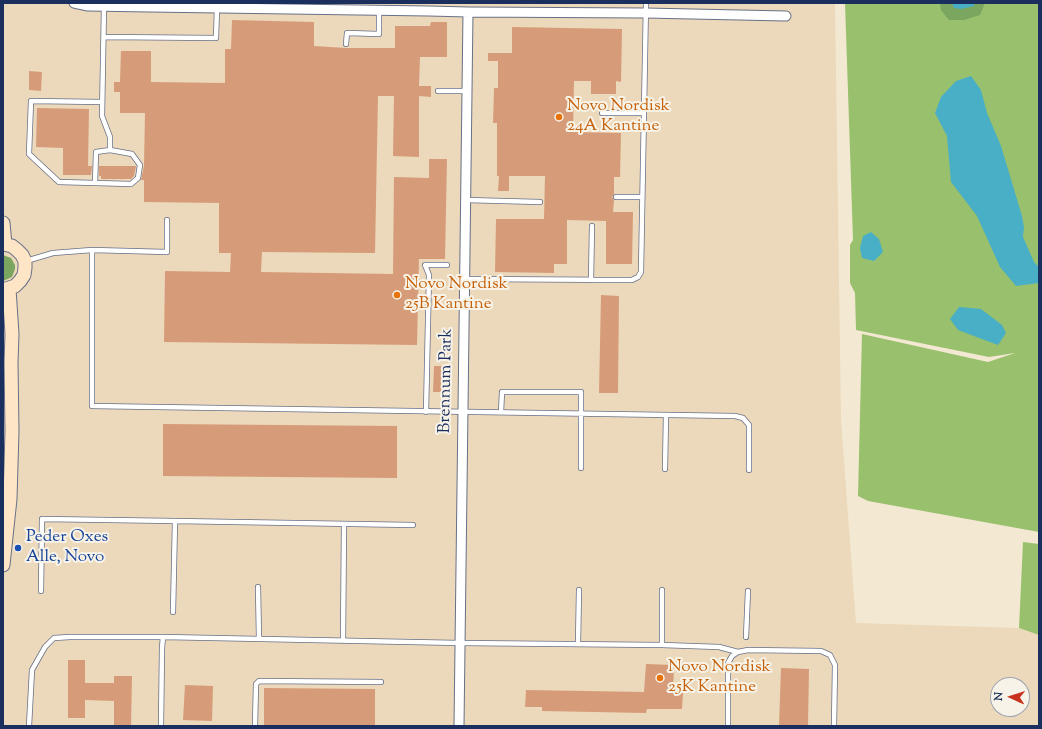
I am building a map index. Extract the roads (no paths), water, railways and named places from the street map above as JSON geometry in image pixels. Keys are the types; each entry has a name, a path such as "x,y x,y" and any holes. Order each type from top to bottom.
{"street":[{"path":"74,3 88,6 150,5 217,8 236,6 297,6 354,7 379,10 445,7 468,12 645,13 786,16"},
{"name":"Brennum Park","path":"459,726 468,12"},
{"path":"3,223 4,244 12,246 17,250 22,255 25,262 24,275 20,281 16,286 6,290 12,334 12,431 10,499 3,565"},
{"path":"3,324 11,362"}],"lane":[{"path":"465,279 632,280 638,277 641,272 646,3"},
{"path":"104,6 102,116 110,137 110,150"},
{"path":"104,38 216,38 217,8"},
{"path":"346,44 346,33 378,34 379,10"},
{"path":"438,91 467,91"},
{"path":"95,183 96,152 110,150 132,154 140,165 138,178 131,184 58,182 29,154 30,101 102,102"},
{"path":"602,113 644,114"},
{"path":"616,197 642,197"},
{"path":"466,200 540,202"},
{"path":"25,262 53,253 92,250 167,252 167,220"},
{"path":"591,280 592,226"},
{"path":"92,250 92,406 735,416 743,418 749,425 749,470"},
{"path":"426,412 429,275 425,264 447,265"},
{"path":"501,412 502,392 581,392 581,468"},
{"path":"665,470 666,415"},
{"path":"41,591 42,519 413,525"},
{"path":"173,612 175,521"},
{"path":"343,641 344,524"},
{"path":"258,587 259,639"},
{"path":"578,644 579,590"},
{"path":"662,590 662,645"},
{"path":"746,637 748,591"},
{"path":"161,726 163,637"},
{"path":"29,726 32,670 45,647 54,638 163,637 719,646 738,652"},
{"path":"728,726 728,664 732,656 738,652 748,650 821,651 830,655 834,665 834,726"},
{"path":"255,726 256,684 259,681 380,682"}],"water":[{"path":"952,3 974,3 974,6 961,9 954,8"},
{"path":"971,76 981,90 987,113 1001,146 1022,216 1024,227 1023,237 1034,262 1039,267 1039,283 1016,286 1000,267 977,216 951,182 947,136 935,113 941,97 956,81"},
{"path":"871,232 879,239 883,252 874,261 862,258 860,248 863,236"},
{"path":"959,307 981,309 1002,325 1006,333 998,345 958,330 950,319"}],"place":[{"name":"Novo Nordisk 24A Kantine","path":"559,117"},
{"name":"Novo Nordisk 25B Kantine","path":"397,295"},
{"name":"Peder Oxes Alle, Novo","path":"18,548"},
{"name":"Novo Nordisk 25K Kantine","path":"660,678"}]}
